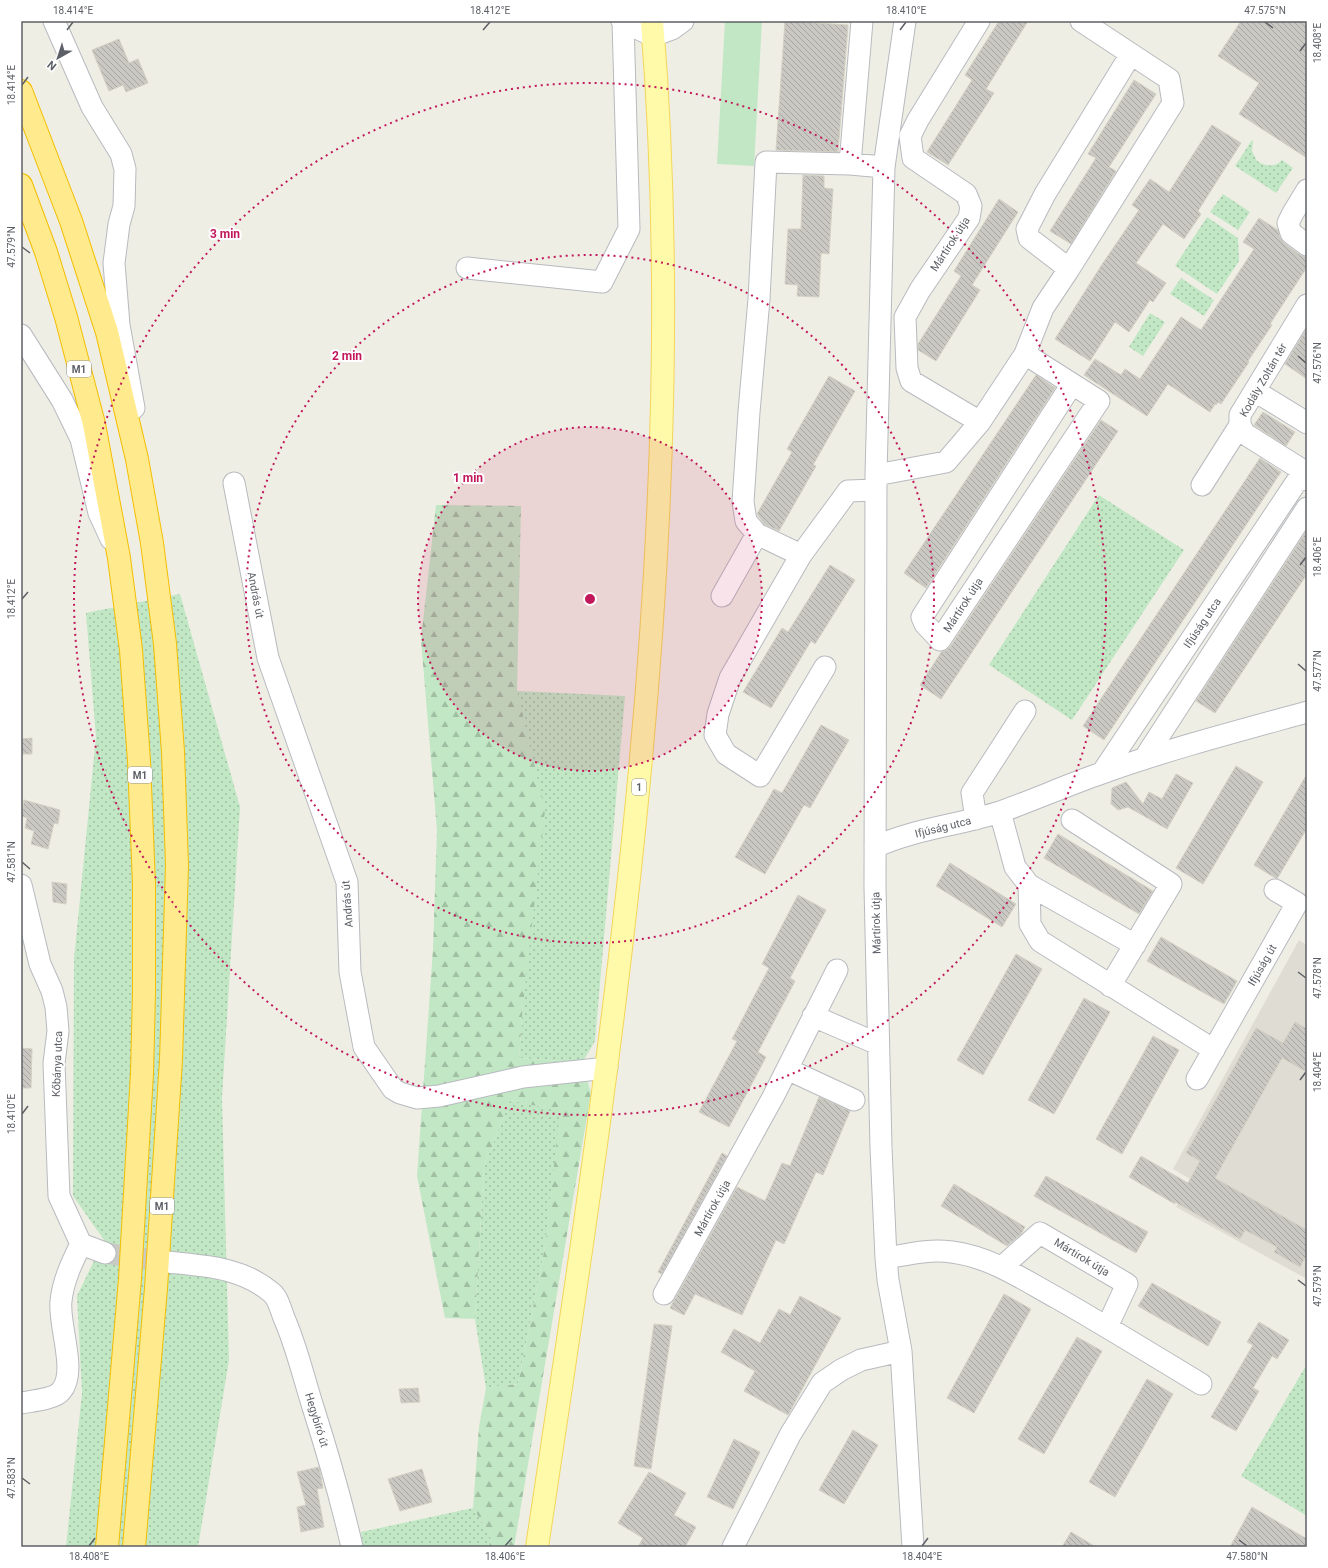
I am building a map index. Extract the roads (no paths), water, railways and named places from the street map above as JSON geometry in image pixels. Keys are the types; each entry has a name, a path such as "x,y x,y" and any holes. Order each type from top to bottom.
{"highway":[{"name":"M1","path":"21,92 71,221 104,325 137,459 152,543 165,644 173,752 177,864 171,1060 156,1288 134,1547"},
{"name":"M1","path":"21,184 46,252 88,401 107,491 119,558 131,650 139,761 144,884 142,1081 130,1279 107,1547"}],"main road":[{"name":"1","path":"537,1547 607,1068 633,848 647,695 661,471 664,329 661,165 653,29"}],"street":[{"path":"54,21 92,107 121,154 125,169 124,206 119,224 114,263 119,325 134,405 137,459"},
{"path":"467,268 602,282 629,229 622,22 653,29 672,29 683,21"},
{"path":"850,164 862,21"},
{"name":"Mártírok útja","path":"905,21 884,167 876,483 874,764 878,1044 886,1258 888,1280 901,1351 913,1547"},
{"name":"Mártírok útja","path":"979,21 918,120 910,136 913,158 966,194 971,206 969,218 920,290 905,317 905,331 907,368 911,381 980,422"},
{"path":"825,667 760,776 726,754 715,735 718,714 730,678 800,555 848,491 946,462 980,422 1025,354 1043,308 1173,103 1169,79 1081,21"},
{"path":"1069,269 1029,238 1027,229 1045,194 1131,54"},
{"path":"800,555 757,534 746,521 743,502 748,412 759,299 766,162 850,164 884,167"},
{"path":"1306,194 1288,223 1291,233 1307,244"},
{"name":"Kodály Zoltán tér","path":"1307,305 1300,334 1255,391 1240,415 1240,425 1245,434 1307,474"},
{"path":"21,335 62,400 81,439 99,513 119,558"},
{"name":"Mártírok útja","path":"1025,354 1099,401 940,640 925,624 922,617 1072,384"},
{"path":"1255,391 1307,424"},
{"path":"1202,485 1240,425"},
{"name":"Ifjúság utca","path":"1102,773 1297,481 1307,478"},
{"name":"András út","path":"234,483 268,658 347,882 350,972 364,1047 393,1089 400,1093 417,1098 439,1096 523,1077 607,1068"},
{"path":"1144,759 1307,508"},
{"path":"722,596 757,534"},
{"path":"976,819 972,793 1025,711"},
{"name":"Ifjúság utca","path":"875,847 911,835 1000,812 1102,773 1144,759 1225,734 1307,712"},
{"path":"1000,812 1016,867 1029,885 1135,945"},
{"path":"1072,820 1171,884 1110,986"},
{"name":"Kőbánya utca","path":"21,885 40,964 52,991 56,1007 58,1031 54,1063 59,1196 81,1244"},
{"path":"1029,885 1030,924 1040,941 1214,1050"},
{"name":"Ifjúság út","path":"1197,1079 1297,904 1275,890"},
{"name":"Mártírok útja","path":"664,1294 756,1128 837,970"},
{"path":"813,1016 878,1044"},
{"path":"787,1069 854,1100"},
{"name":"Mártírok útja","path":"1002,1267 1040,1232 1127,1284 1107,1327"},
{"path":"21,1403 50,1397 61,1392 67,1381 68,1359 63,1331 61,1302 70,1266 81,1244 105,1253"},
{"path":"886,1258 929,1250 954,1252 980,1258 1002,1267 1107,1327 1201,1384"},
{"name":"Hegybíró út","path":"167,1262 220,1268 244,1275 256,1280 274,1295 291,1334 345,1517 352,1547"},
{"path":"733,1547 790,1435 822,1383 841,1370 861,1360 901,1351"}],"tunnel":[{"path":"105,1253 167,1262"}]}
